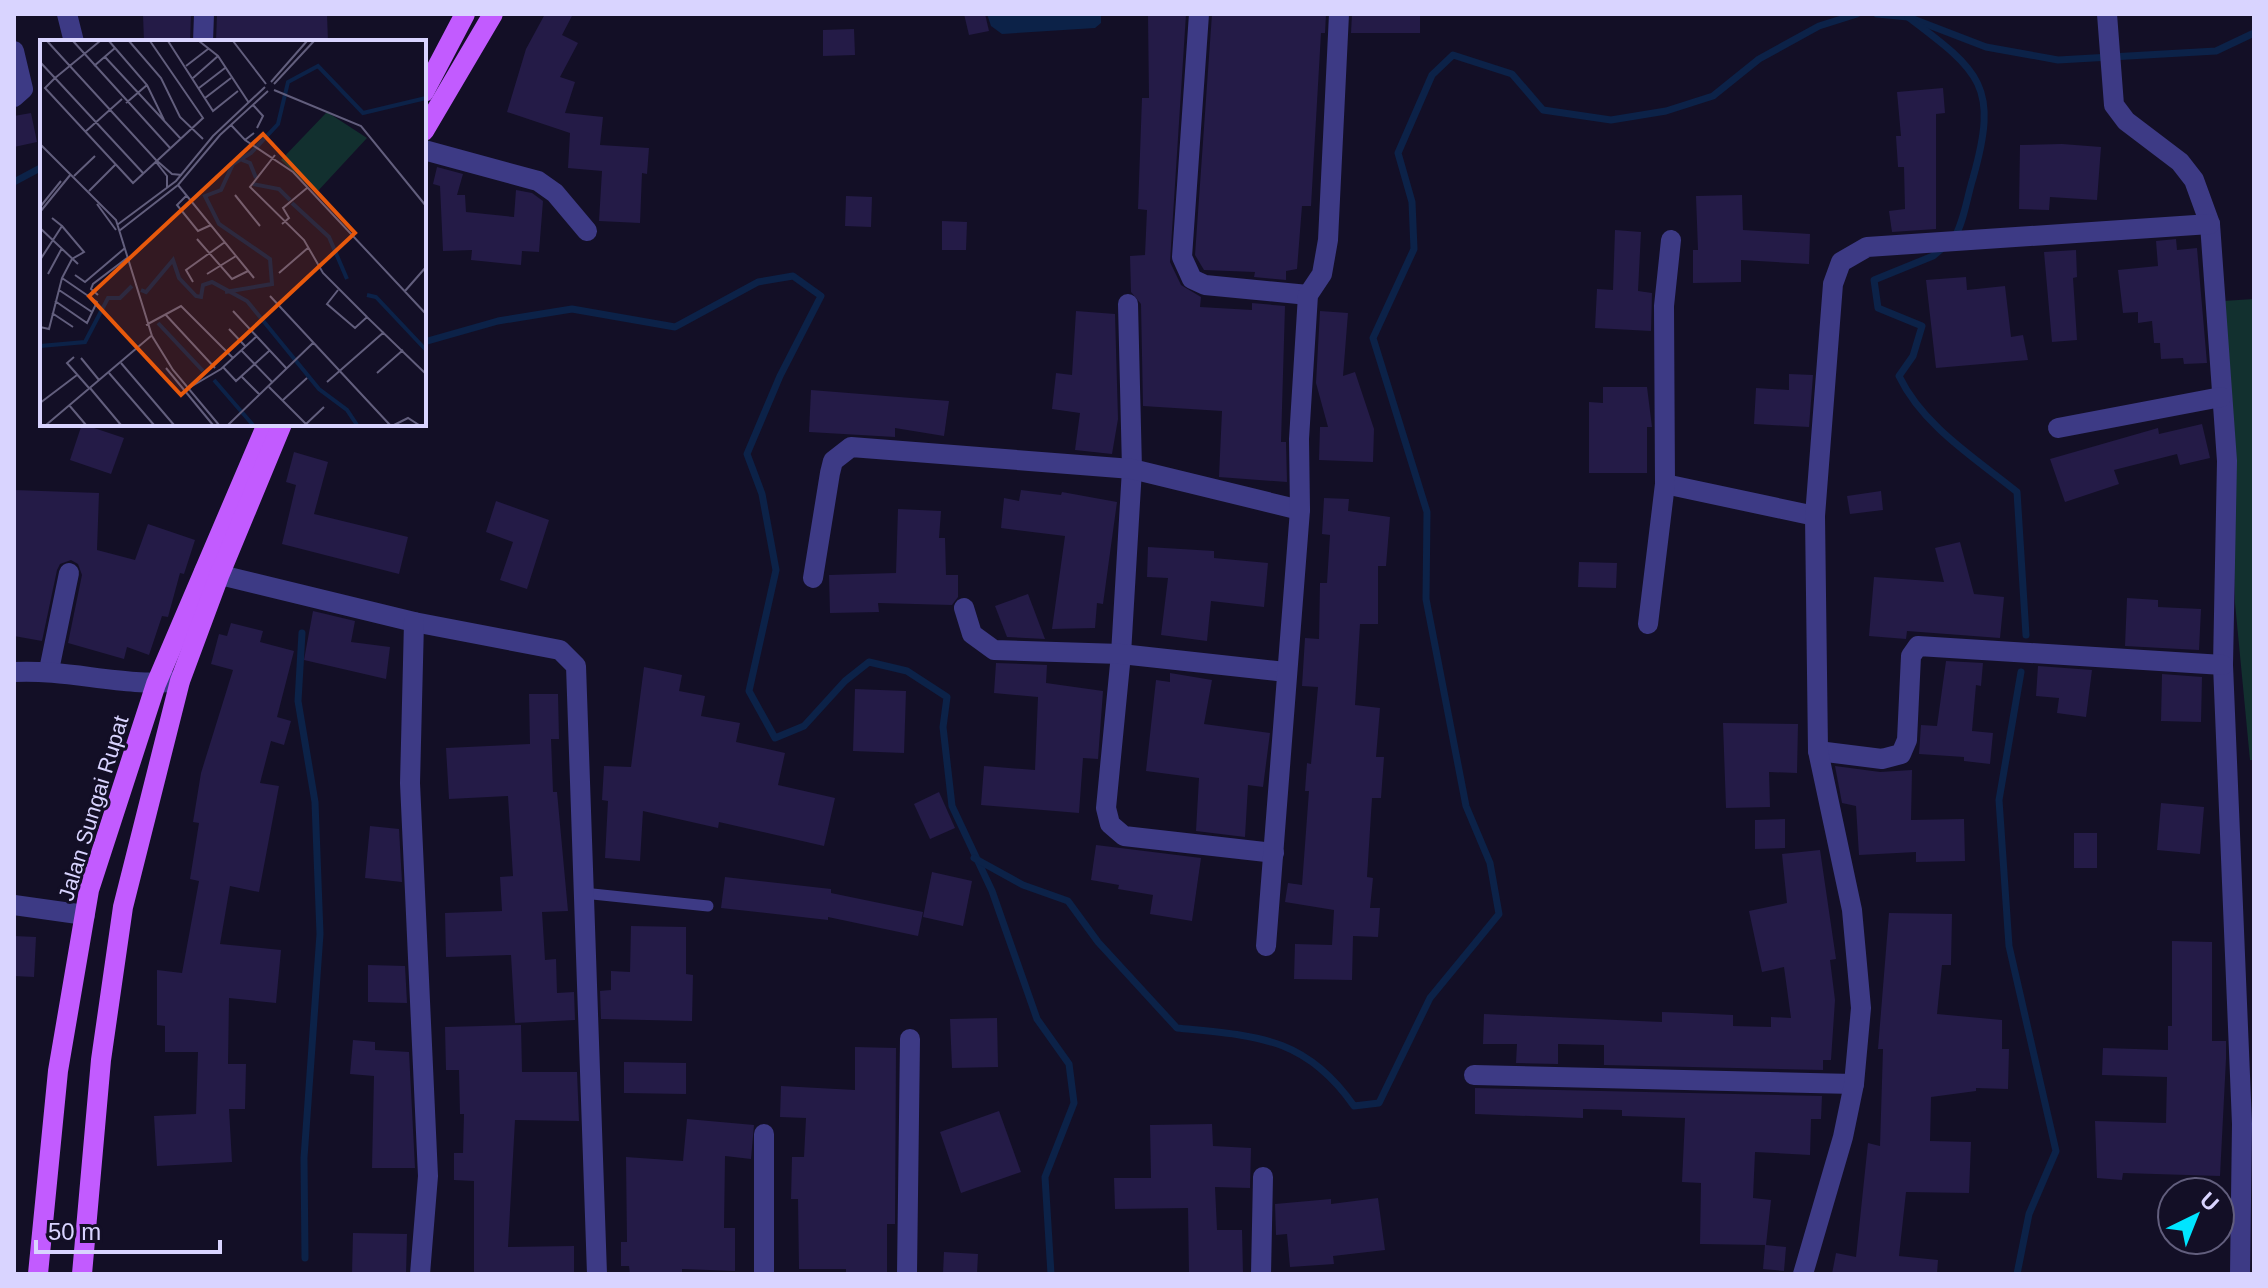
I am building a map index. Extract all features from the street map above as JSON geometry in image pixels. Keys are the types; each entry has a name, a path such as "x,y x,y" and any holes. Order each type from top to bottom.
{"main road":[{"path":"426,88 465,14"},
{"path":"426,128 493,14"},
{"name":"Jalan Sungai Rupat","path":"82,1274 101,1060 123,907 180,681 211,574 266,426"},
{"name":"Jalan Sungai Rupat","path":"38,1274 58,1071 89,890 156,684 281,426"}],"street":[{"path":"67,14 74,40"},
{"path":"203,40 204,14"},
{"path":"1199,14 1182,257 1185,265 1192,279 1205,285 1308,295"},
{"path":"1266,946 1300,510 1299,439 1308,295 1322,274 1328,240 1339,14"},
{"path":"2107,19 2114,105 2126,121 2180,162 2194,180 2210,224 2219,312 2221,397 2227,461 2223,665 2248,1125 2240,1274"},
{"path":"14,51 23,89 14,97"},
{"path":"426,151 538,181 555,193 587,231"},
{"path":"1803,1274 1843,1137 1854,1084 1861,1008 1852,910 1818,751 1815,516 1833,284 1841,262 1851,253 1867,247 2210,224"},
{"path":"1648,624 1665,484 1664,306 1671,240"},
{"path":"1128,304 1132,469 1121,654 1106,808 1110,824 1124,836 1274,853"},
{"path":"2058,428 2221,397"},
{"path":"813,578 833,461 851,447 1132,469 1300,510"},
{"path":"1665,484 1815,516"},
{"path":"49,670 69,573"},
{"path":"211,574 414,622 560,650 576,666 597,1274"},
{"path":"964,608 972,634 994,650 1121,654 1286,672"},
{"path":"414,622 410,783 428,1176 420,1274"},
{"path":"1818,751 1882,759 1901,754 1907,740 1911,656 1918,646 2223,665"},
{"path":"14,672 49,670 156,684 180,681"},
{"path":"14,905 85,915"},
{"path":"907,1274 910,1039"},
{"path":"1474,1075 1854,1084"},
{"path":"764,1134 764,1274"},
{"path":"1261,1274 1263,1177"}],"lane":[{"path":"583,893 708,906"}],"green space":[{"path":"2254,299 2254,760 2250,760 2235,603 2230,409 2223,301"}],"water":[{"path":"987,14 1101,14 1101,23 1095,28 1002,34 991,26"}],"building":[{"path":"143,14 191,14 190,40 144,40"},
{"path":"217,14 327,14 328,40 216,40"},
{"path":"545,14 573,14 562,35 578,43 560,77 575,82 565,113 603,117 600,145 649,148 647,174 642,173 640,223 599,221 602,171 568,168 570,133 507,112 526,49"},
{"path":"964,14 985,14 989,31 969,35"},
{"path":"1148,14 1186,14 1170,262 1181,285 1201,297 1200,307 1252,310 1252,303 1285,306 1281,442 1286,442 1287,482 1219,477 1222,411 1143,406 1141,304 1131,292 1130,256 1145,255 1147,210 1138,209 1142,98 1149,98"},
{"path":"1212,14 1326,14 1325,33 1321,33 1311,206 1302,206 1297,269 1286,271 1286,280 1254,277 1255,272 1204,270 1195,255"},
{"path":"1352,14 1420,14 1420,33 1351,33"},
{"path":"854,29 855,55 823,56 823,30"},
{"path":"1943,88 1945,113 1936,114 1936,229 1892,232 1889,211 1905,209 1904,167 1898,167 1896,136 1901,136 1897,92"},
{"path":"31,113 37,142 14,147 14,116"},
{"path":"2020,145 2101,147 2097,200 2050,197 2049,210 2019,209"},
{"path":"437,167 463,174 457,195 465,195 466,212 514,217 516,190 532,193 543,201 539,252 522,251 521,265 471,260 472,250 443,251 440,186 433,184"},
{"path":"1742,195 1743,230 1810,234 1809,264 1741,260 1741,282 1693,283 1693,250 1698,250 1696,196"},
{"path":"846,196 872,197 871,227 845,226"},
{"path":"942,221 967,222 966,250 942,250"},
{"path":"1615,230 1641,232 1638,291 1652,293 1651,331 1595,328 1597,289 1613,290"},
{"path":"2176,239 2177,250 2197,248 2207,363 2184,364 2183,358 2161,359 2160,343 2154,343 2152,321 2138,323 2138,312 2123,313 2118,270 2158,266 2156,241"},
{"path":"2076,250 2077,277 2073,278 2077,340 2052,342 2044,252"},
{"path":"1966,277 1967,290 2005,286 2011,337 2023,335 2028,360 1936,368 1926,280"},
{"path":"1076,311 1115,314 1118,419 1112,454 1075,450 1080,413 1052,409 1056,373 1072,375"},
{"path":"1320,311 1348,313 1343,376 1355,372 1374,429 1373,462 1319,460 1320,427 1328,427 1316,383"},
{"path":"1789,374 1813,375 1809,427 1754,424 1756,388 1789,390"},
{"path":"1603,387 1647,387 1652,427 1647,427 1647,473 1589,473 1589,402 1603,403"},
{"path":"811,390 949,401 944,436 895,428 895,437 809,432"},
{"path":"2202,424 2210,458 2180,465 2177,454 2114,470 2119,484 2065,502 2050,459 2158,428 2159,434"},
{"path":"81,426 124,438 111,474 70,460"},
{"path":"294,452 328,462 314,514 408,537 399,574 282,544 296,485 286,482"},
{"path":"14,490 99,493 97,550 135,560 148,524 195,540 184,574 180,573 168,617 162,616 149,655 127,647 124,659 68,643 82,575 78,564 71,560 60,564 57,570 42,641 14,636"},
{"path":"1021,490 1061,495 1062,492 1117,502 1103,604 1097,603 1095,628 1052,629 1065,536 1001,528 1004,498 1019,501"},
{"path":"1881,491 1883,510 1850,514 1847,496"},
{"path":"1324,498 1349,499 1348,511 1390,517 1386,566 1378,566 1378,624 1360,624 1355,705 1380,708 1376,757 1384,757 1381,798 1372,798 1367,877 1373,878 1370,908 1380,908 1378,937 1353,936 1352,980 1294,979 1295,944 1332,945 1334,910 1285,902 1288,883 1302,885 1309,791 1305,791 1307,763 1311,764 1318,687 1302,686 1305,638 1319,639 1320,583 1327,583 1330,535 1322,534"},
{"path":"496,501 549,520 527,589 500,580 513,542 486,532"},
{"path":"898,509 941,511 939,538 945,538 946,575 958,575 958,597 952,605 878,603 879,612 830,613 829,575 896,573"},
{"path":"1960,542 1974,594 2004,597 2000,638 1907,631 1906,639 1869,636 1874,577 1944,582 1935,548"},
{"path":"1148,547 1214,551 1214,558 1268,563 1264,607 1211,601 1207,641 1161,635 1168,578 1147,577"},
{"path":"1579,562 1617,563 1616,588 1578,587"},
{"path":"1028,594 1045,639 1007,637 995,606"},
{"path":"2127,598 2158,600 2158,607 2201,609 2199,650 2125,646"},
{"path":"313,611 355,621 351,642 390,647 386,679 304,660"},
{"path":"231,623 263,631 260,642 294,651 277,717 291,721 284,745 271,741 260,783 279,786 259,892 230,886 220,944 281,950 276,1003 229,998 228,1064 246,1064 245,1109 229,1109 232,1162 157,1166 154,1116 196,1114 198,1052 165,1052 165,1026 157,1025 157,970 182,973 199,881 190,879 199,823 193,822 201,773 233,670 211,664 219,634 227,636"},
{"path":"1946,661 1983,663 1981,686 1976,685 1972,731 1993,733 1990,764 1964,761 1964,757 1919,754 1921,725 1937,726"},
{"path":"996,663 1047,665 1046,683 1103,691 1098,759 1083,758 1079,813 981,805 984,766 1035,770 1038,697 994,693"},
{"path":"2038,666 2092,670 2086,717 2057,713 2059,698 2036,696"},
{"path":"644,667 682,675 679,691 705,696 701,716 740,723 736,742 785,753 778,785 835,798 824,846 719,822 718,828 643,811 640,861 605,858 608,801 602,800 604,766 631,767"},
{"path":"1170,673 1212,680 1204,724 1270,733 1263,787 1248,785 1245,837 1196,831 1199,778 1146,771 1156,680 1170,682"},
{"path":"2162,674 2202,677 2201,722 2161,721"},
{"path":"855,689 906,691 904,753 853,751"},
{"path":"529,694 558,694 559,739 551,739 553,792 557,792 568,911 542,912 545,960 556,959 557,993 574,992 575,1020 515,1023 511,955 446,957 445,913 502,911 500,877 513,876 508,796 449,799 446,748 530,744"},
{"path":"1723,723 1798,724 1797,773 1769,772 1770,807 1726,808"},
{"path":"1835,766 1880,772 1912,770 1911,820 1964,819 1965,861 1916,862 1916,852 1859,855 1856,806 1842,803"},
{"path":"939,792 955,828 930,839 914,804"},
{"path":"2161,803 2204,807 2200,854 2157,850"},
{"path":"1785,819 1785,848 1755,849 1755,820"},
{"path":"370,826 399,829 402,882 365,878"},
{"path":"2074,833 2097,833 2097,868 2074,868"},
{"path":"1096,845 1201,858 1192,921 1150,914 1153,895 1091,880"},
{"path":"1820,850 1836,959 1830,960 1835,1000 1831,1060 1823,1060 1823,1070 1604,1065 1604,1045 1558,1044 1558,1064 1516,1063 1517,1044 1483,1044 1484,1014 1662,1022 1662,1012 1692,1013 1733,1015 1733,1026 1771,1027 1771,1017 1791,1018 1784,967 1762,972 1749,911 1787,903 1782,854"},
{"path":"932,872 972,881 963,926 923,917"},
{"path":"725,877 831,889 831,893 923,912 918,936 828,917 828,920 721,908"},
{"path":"1889,913 1952,914 1951,965 1942,965 1937,1014 2002,1020 2002,1049 2009,1049 2008,1089 1976,1088 1976,1091 1931,1097 1930,1141 1971,1142 1969,1193 1906,1192 1899,1256 1938,1260 1937,1274 1832,1274 1836,1253 1856,1257 1868,1143 1880,1146 1883,1049 1878,1049"},
{"path":"631,926 686,927 686,974 693,975 692,1021 601,1019 600,991 611,990 611,971 630,972"},
{"path":"14,936 36,937 34,977 14,976"},
{"path":"2172,941 2212,942 2212,1041 2226,1041 2220,1176 2123,1173 2122,1180 2097,1178 2095,1121 2166,1123 2167,1077 2102,1075 2103,1048 2168,1050 2168,1026 2172,1026"},
{"path":"368,965 405,966 407,1003 368,1002"},
{"path":"997,1018 998,1067 952,1068 950,1019"},
{"path":"521,1025 522,1072 577,1072 579,1121 515,1120 508,1247 574,1246 574,1274 474,1274 474,1181 454,1180 454,1153 463,1153 464,1114 460,1114 459,1070 446,1070 445,1027"},
{"path":"353,1040 375,1042 375,1050 409,1052 415,1168 372,1168 374,1076 350,1074"},
{"path":"855,1047 896,1048 895,1224 887,1224 887,1274 846,1274 846,1269 799,1269 798,1199 791,1199 792,1157 804,1157 806,1118 780,1117 781,1086 855,1090"},
{"path":"624,1062 686,1063 686,1094 624,1093"},
{"path":"1475,1088 1822,1096 1821,1119 1811,1119 1810,1155 1755,1152 1753,1198 1771,1200 1766,1245 1786,1247 1784,1271 1763,1269 1765,1245 1700,1244 1701,1183 1682,1182 1685,1118 1622,1116 1622,1110 1583,1109 1583,1118 1475,1114"},
{"path":"999,1111 1021,1172 961,1193 940,1132"},
{"path":"687,1119 754,1125 751,1159 725,1156 724,1228 735,1228 735,1271 682,1269 682,1274 630,1274 629,1266 621,1266 621,1242 627,1242 626,1157 683,1161"},
{"path":"1212,1124 1213,1146 1251,1148 1250,1188 1215,1187 1217,1230 1242,1230 1243,1274 1189,1274 1188,1208 1115,1209 1114,1178 1151,1178 1150,1125"},
{"path":"1378,1198 1385,1250 1333,1256 1334,1264 1290,1267 1287,1234 1276,1235 1275,1204 1331,1199 1331,1204"},
{"path":"353,1233 407,1234 406,1274 352,1274"},
{"path":"944,1252 978,1254 977,1274 943,1274"}],"waterway":[{"path":"974,858 1023,885 1068,901 1098,942 1177,1028 1231,1034 1277,1044 1317,1065 1354,1106 1379,1103 1430,998 1499,914 1490,863 1466,806 1426,599 1427,512 1373,338 1414,249 1412,202 1398,153 1432,75 1453,55 1512,74 1543,110 1611,120 1666,111 1713,96 1759,59 1819,26 1857,14"},
{"path":"1877,14 1908,17 1986,47 2058,60 2216,51 2254,33"},
{"path":"1908,17 1953,52 1968,68 1978,84 1983,101 1981,147 1963,217 1954,238"},
{"path":"14,182 40,168"},
{"path":"1945,246 1933,256 1874,280 1878,308 1922,326 1913,356 1899,376 1909,394 1951,440 2017,492 2026,635"},
{"path":"426,341 498,321 572,309 675,327 758,282 793,276 821,296 780,376 747,454 762,494 776,570 749,691 775,738 804,726 845,681 869,662 907,671 947,697 943,727 952,806 992,891 1037,1019 1069,1064 1074,1103 1045,1177 1051,1274"},
{"path":"302,633 298,701 315,802 320,934 304,1158 305,1258"},
{"path":"2017,1274 2029,1214 2056,1151 2009,946 1999,800 2021,672"}]}
